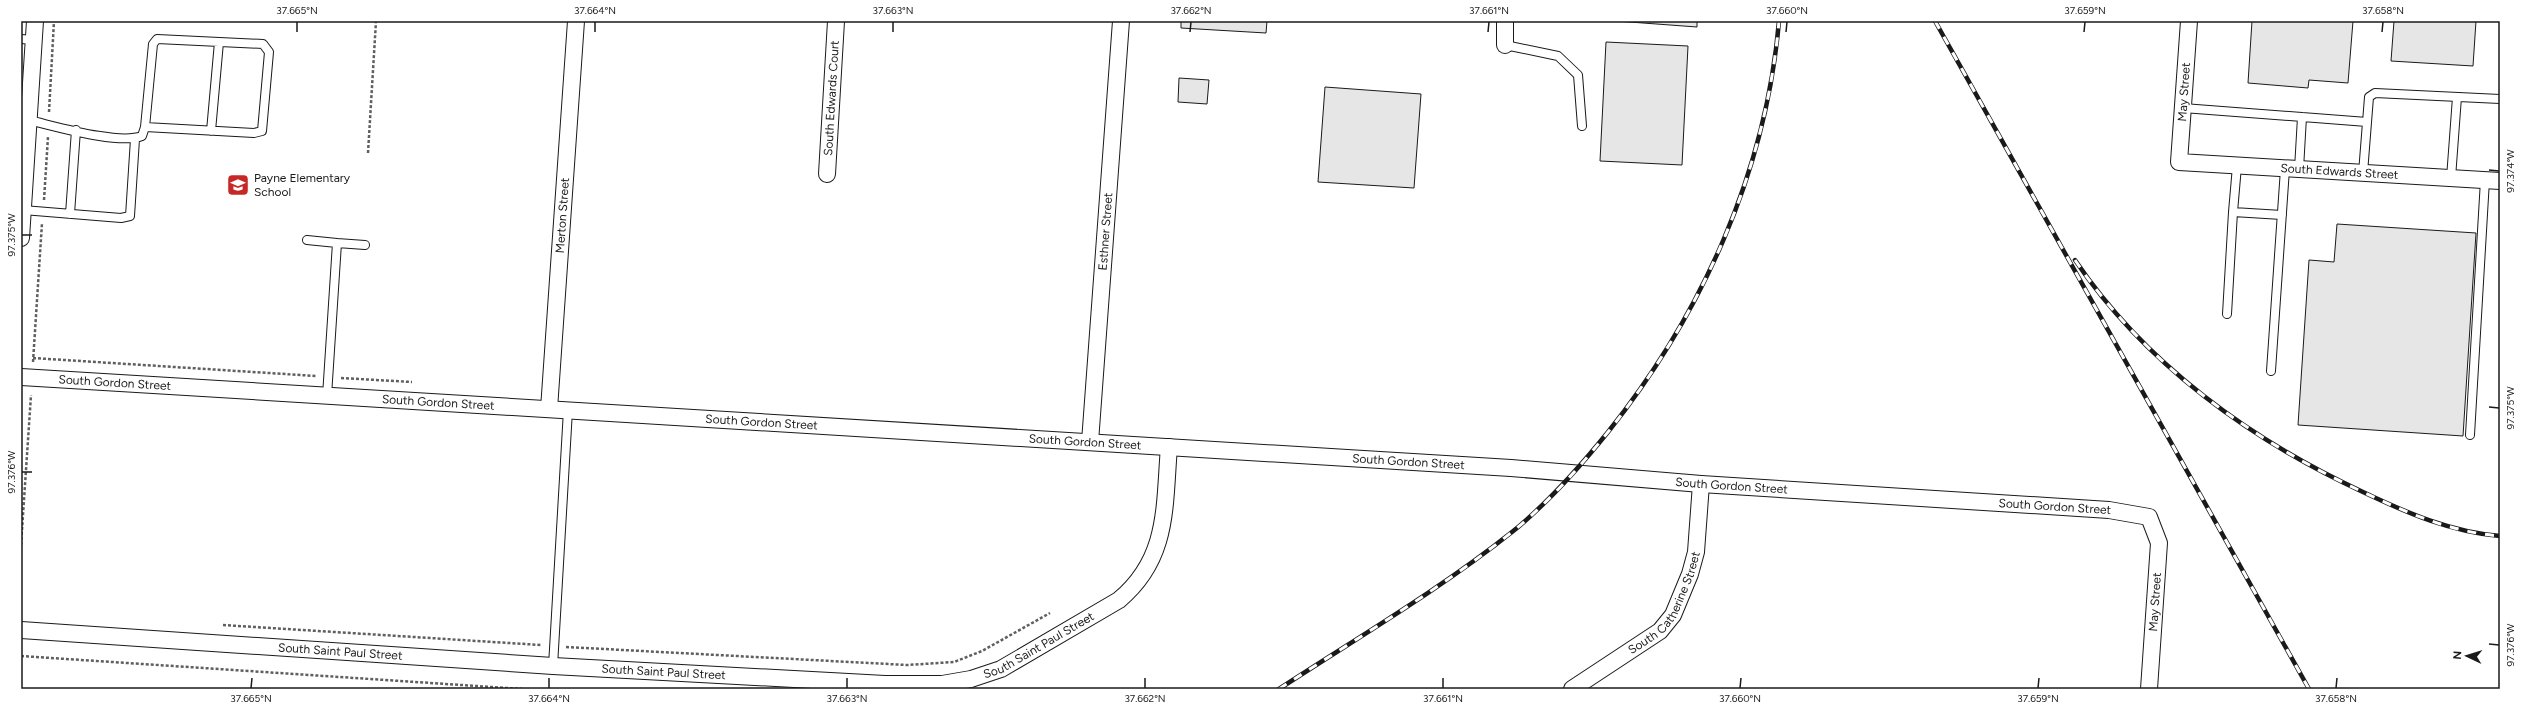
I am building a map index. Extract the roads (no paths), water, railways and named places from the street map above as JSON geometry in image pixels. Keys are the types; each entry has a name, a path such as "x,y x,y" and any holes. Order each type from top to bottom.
{"street":[{"path":"21,238 23,210 22,192 28,120 27,40 35,21"},
{"name":"Merton Street","path":"549,409 576,21"},
{"name":"South Edwards Court","path":"827,174 836,21"},
{"name":"Esthner Street","path":"1090,442 1121,21"},
{"path":"1505,21 1505,45"},
{"name":"May Street","path":"2179,162 2189,21"},
{"name":"South Edwards Street","path":"2179,162 2493,181"},
{"name":"South Gordon Street","path":"26,377 1512,468 1701,484 2109,510 2149,517"},
{"name":"South Saint Paul Street","path":"21,630 553,666 920,687 942,684 971,679 1002,669 1119,600 1136,586 1155,552 1162,532 1169,447"},
{"name":"South Catherine Street","path":"1572,689 1660,631 1673,615 1690,574 1696,552 1701,484"},
{"name":"May Street","path":"2149,517 2159,543 2149,689"}],"lane":[{"path":"28,120 105,137 135,139 142,136 145,127 153,44 157,39 263,44 268,52 262,131 254,133 145,127"},
{"path":"211,131 219,42"},
{"path":"1505,45 1558,56 1578,75 1582,126"},
{"path":"2363,173 2369,97 2375,93 2500,99"},
{"path":"2451,178 2456,97"},
{"path":"2183,108 2367,122"},
{"path":"2271,371 2282,215 2302,117"},
{"path":"70,214 76,130"},
{"path":"23,210 121,218 130,216 135,139"},
{"path":"2227,314 2237,166"},
{"path":"2470,435 2493,181"},
{"path":"2233,212 2282,215"},
{"path":"307,240 365,245"},
{"path":"327,396 336,243"},
{"path":"553,666 568,410"}],"railway":[{"path":"1279,689 1427,594 1512,532 1563,485 1608,432 1642,387 1673,339 1700,290 1724,239 1744,186 1760,132 1772,77 1779,21"},
{"path":"1935,21 2309,689"},
{"path":"2075,260 2103,298 2134,333 2167,365 2203,396 2241,423 2321,471 2396,507 2447,526 2482,534 2500,536"}],"place":[{"name":"Payne Elementary School","path":"238,185"}]}
